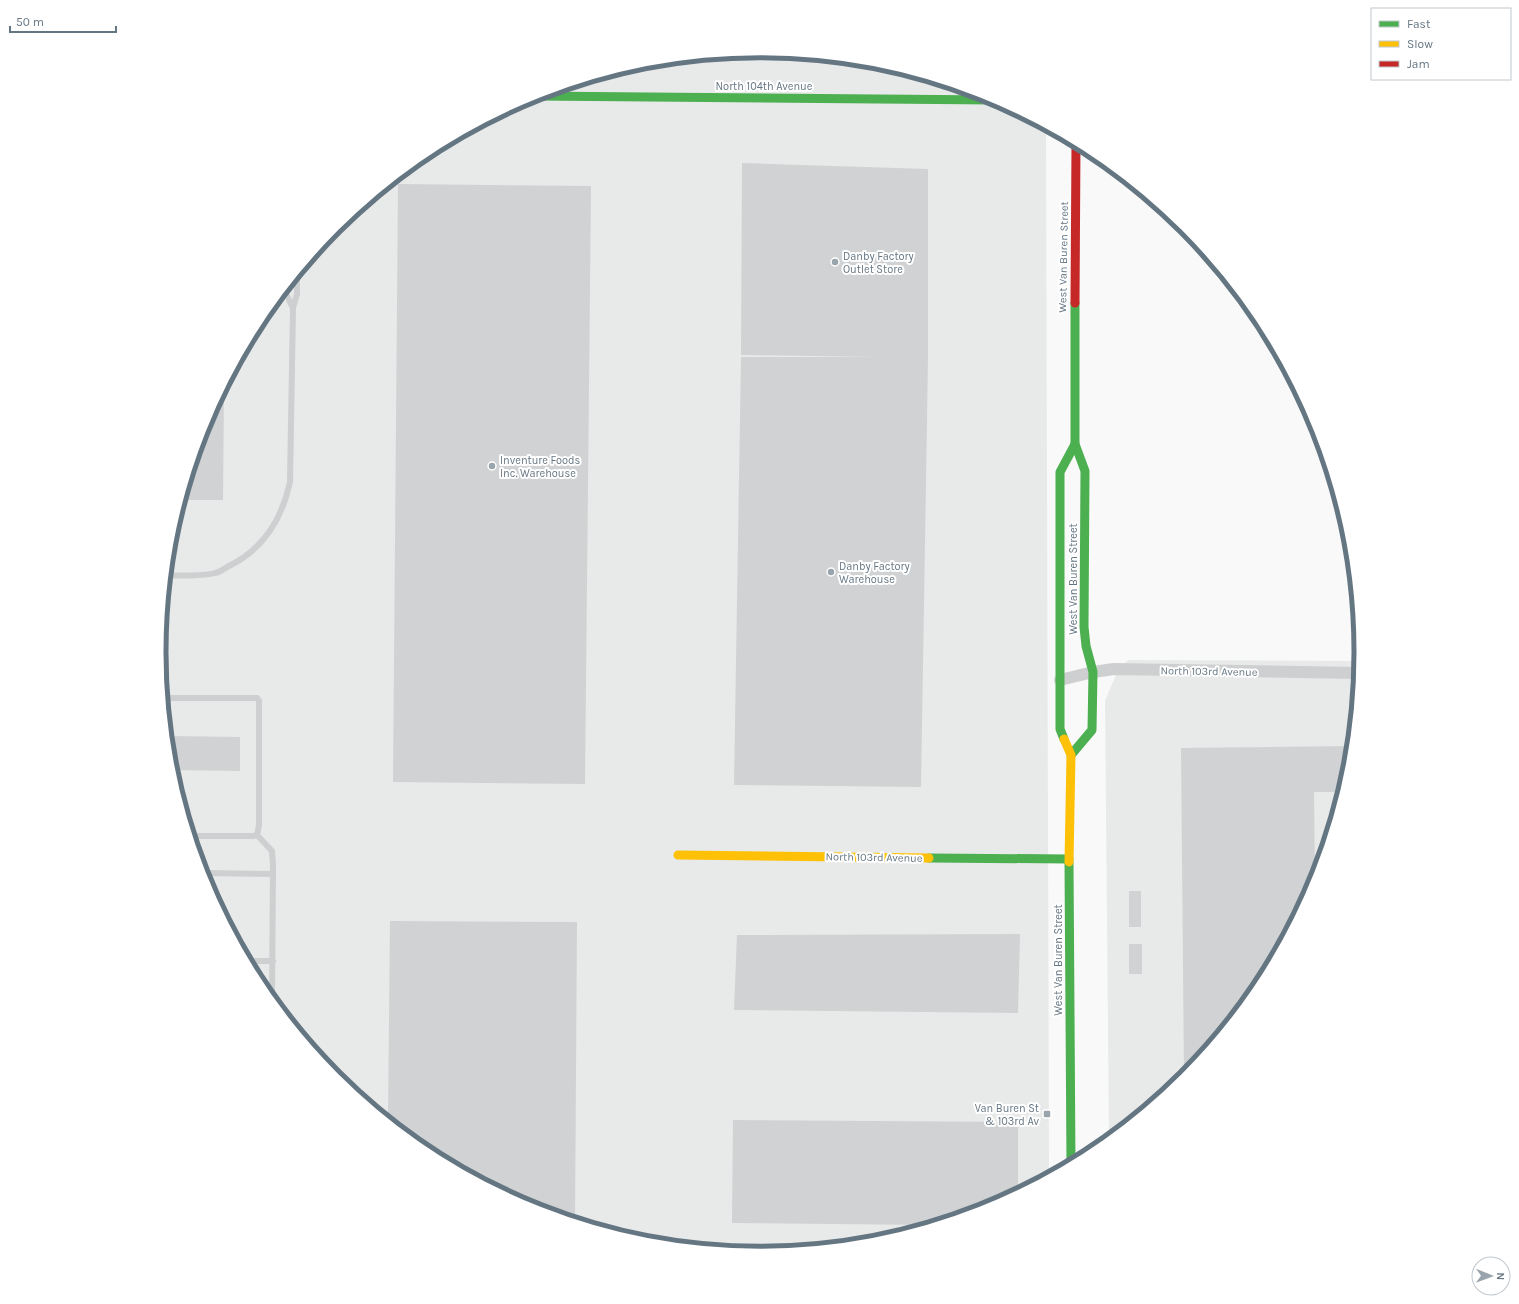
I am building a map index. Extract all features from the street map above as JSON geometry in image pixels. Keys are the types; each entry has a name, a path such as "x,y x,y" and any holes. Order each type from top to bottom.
{"main road":[{"name":"North 104th Avenue","path":"551,96 978,100"},
{"name":"West Van Buren Street","path":"1071,755 1092,730 1093,672 1086,646 1084,627 1085,471 1075,444 1076,150"},
{"name":"West Van Buren Street","path":"1071,1157 1069,859 1071,755 1060,729 1060,472 1075,444"},
{"path":"1060,543 1070,560"},
{"path":"1075,640 1093,672"},
{"name":"North 103rd Avenue","path":"678,855 1069,859"}],"street":[{"name":"North 103rd Avenue","path":"1060,680 1093,672 1114,669 1353,673"}],"lane":[{"path":"171,575 215,573 243,559 266,538 280,515 286,500 290,482 292,308 297,294 297,279"},
{"path":"286,293 292,308"},
{"path":"168,698 258,699 259,825 257,835"},
{"path":"195,836 257,835"},
{"path":"257,835 272,851 272,991"},
{"path":"209,873 273,874"},
{"path":"253,961 273,961"}],"shaded area":[{"path":"721,59 798,59 837,63 875,69 913,78 950,90 987,103 1022,119 1046,132 1049,1170 1022,1185 987,1201 913,1226 875,1235 837,1241 798,1245 760,1246 721,1245 682,1241 644,1235 606,1226 532,1201 497,1185 462,1166 429,1146 368,1099 339,1072 288,1014 245,949 227,915 197,843 186,806 177,768 167,691 167,613 171,574 177,536 197,461 227,389 245,355 288,290 313,260 339,232 368,205 398,181 429,158 497,119 532,103 606,78 644,69"},
{"path":"1128,660 1354,661 1348,730 1342,768 1333,806 1322,843 1292,915 1274,949 1253,982 1231,1014 1206,1044 1180,1072 1151,1099 1109,1132 1105,701 1118,670"}],"building":[{"path":"755,58 760,58 814,61 755,60"},
{"name":"Danby Factory Warehouse","path":"742,163 928,169 928,358 921,787 734,785 741,357 880,357 741,355"},
{"name":"Inventure Foods Inc. Warehouse","path":"398,184 591,186 585,784 393,782"},
{"path":"224,396 223,500 186,500 197,461"},
{"path":"172,736 240,737 240,771 177,770"},
{"path":"1345,746 1336,792 1314,792 1315,862 1292,915 1274,949 1231,1014 1184,1068 1181,748"},
{"path":"1129,891 1141,891 1141,927 1129,927"},
{"path":"390,921 577,922 575,1216 532,1201 497,1185 429,1146 388,1115"},
{"path":"1020,934 1018,1013 734,1010 737,935"},
{"path":"1129,944 1142,944 1142,974 1129,974"},
{"path":"733,1120 1018,1122 1018,1187 987,1201 917,1225 732,1223"}],"traffic: fast":[{"path":"551,96 978,100"},
{"path":"1071,755 1092,730 1093,672 1086,646 1084,627 1085,471 1075,444 1075,303"},
{"path":"1064,739 1060,729 1060,472 1075,444"},
{"path":"929,858 1069,859"},
{"path":"1069,862 1071,1157"}],"traffic: slow":[{"path":"1064,739 1071,755 1069,862"},
{"path":"678,855 929,858"}],"traffic: jam":[{"path":"1075,303 1076,150"}],"place":[{"name":"Danby Factory Outlet Store","path":"835,262"},
{"name":"Inventure Foods Inc. Warehouse","path":"492,466"},
{"name":"Danby Factory Warehouse","path":"831,572"},
{"name":"Van Buren St & 103rd Av","path":"1047,1114"}]}
